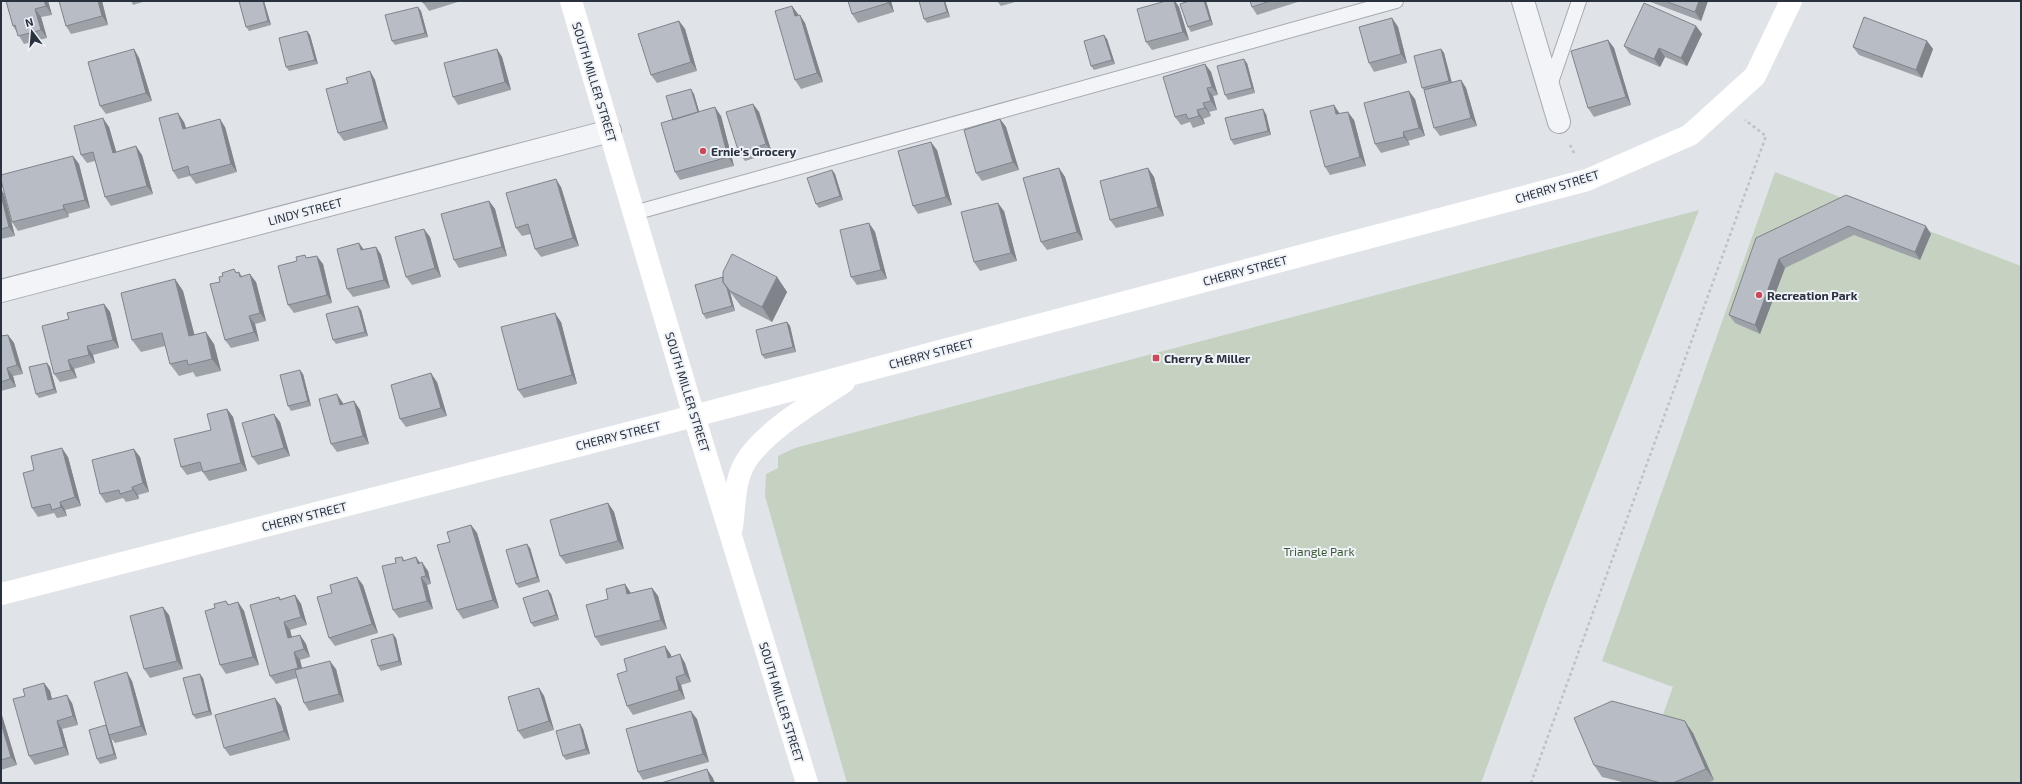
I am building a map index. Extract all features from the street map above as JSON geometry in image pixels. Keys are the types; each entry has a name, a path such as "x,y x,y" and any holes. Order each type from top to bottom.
{"main road":[{"name":"SOUTH MILLER STREET","path":"571,1 694,416 807,783"},
{"name":"CHERRY STREET","path":"1,594 694,416 1587,180 1690,135 1755,76 1791,1"},
{"path":"732,536 736,486 746,461 767,437 856,373"}],"street":[{"path":"1523,1 1559,122"},
{"name":"LINDY STREET","path":"1,291 610,131"}],"lane":[{"path":"634,213 1396,1"},
{"path":"1549,88 1579,1"}],"path":[{"path":"1531,783 1766,136 1724,104"},
{"path":"1559,122 1587,180"}],"green space":[{"path":"1775,172 2021,266 2021,783 1638,783 1673,687 1602,661"},
{"name":"Triangle Park","path":"1699,210 1547,601 1481,783 847,783 765,496 766,474 778,468 778,456 795,448"}],"building":[{"path":"6,1 44,1 46,6 35,9 41,30 18,36 15,25 13,26"},
{"path":"59,1 98,1 102,16 66,26"},
{"path":"239,1 263,1 268,21 246,27"},
{"path":"848,1 887,1 888,3 852,14"},
{"path":"919,1 944,1 947,12 924,19"},
{"path":"1166,1 1174,1 1183,32 1146,42 1137,9"},
{"path":"1189,1 1204,1 1210,20 1188,27 1180,4"},
{"path":"1250,1 1270,1 1252,7"},
{"path":"1665,1 1699,1 1695,12"},
{"path":"1644,3 1696,26 1681,58 1659,48 1654,59 1624,46"},
{"path":"792,6 795,16 800,15 817,73 795,80 775,11"},
{"path":"418,7 425,33 392,41 385,15"},
{"path":"1864,17 1927,41 1916,70 1853,47"},
{"path":"1392,18 1401,54 1369,63 1359,27"},
{"path":"679,21 691,62 651,75 638,34"},
{"path":"307,31 315,60 286,67 279,38"},
{"path":"1104,35 1112,60 1091,66 1084,41"},
{"path":"1608,40 1626,97 1588,108 1571,51"},
{"path":"134,49 146,93 100,106 88,62"},
{"path":"497,49 505,82 453,97 444,63"},
{"path":"1441,49 1449,81 1422,88 1414,56"},
{"path":"1244,59 1252,88 1225,95 1217,66"},
{"path":"1205,64 1212,87 1207,88 1211,101 1203,103 1205,108 1197,110 1199,116 1188,119 1186,114 1175,117 1163,77"},
{"path":"370,71 383,121 338,133 326,89 348,83 346,78"},
{"path":"1461,80 1471,118 1434,128 1424,90"},
{"path":"691,89 698,112 673,120 666,96"},
{"path":"1409,91 1419,128 1403,132 1404,137 1375,144 1364,103"},
{"path":"753,104 766,144 739,153 726,112"},
{"path":"1334,105 1336,114 1348,112 1360,157 1325,167 1310,111"},
{"path":"715,107 728,157 675,172 661,123"},
{"path":"1263,109 1268,131 1231,140 1225,118"},
{"path":"178,113 183,129 220,119 231,164 190,175 188,166 173,171 159,118"},
{"path":"103,118 113,153 136,146 147,186 105,197 93,152 81,155 74,126"},
{"path":"1000,119 1013,162 976,173 964,130"},
{"path":"931,142 946,197 913,206 898,151"},
{"path":"73,156 85,200 63,205 64,209 12,222 1,175"},
{"path":"1059,168 1077,232 1041,242 1023,178"},
{"path":"1148,168 1158,207 1110,220 1100,181"},
{"path":"832,170 840,196 816,204 807,178"},
{"path":"556,179 573,238 535,249 528,224 516,228 506,193"},
{"path":"1,195 9,227 1,229"},
{"name":"Recreation Park","path":"1846,195 1926,226 1915,252 1848,226 1779,259 1755,325 1729,315 1756,238"},
{"path":"489,201 502,247 454,260 441,214"},
{"path":"998,203 1011,253 974,262 961,212"},
{"path":"869,223 881,270 851,277 840,230"},
{"path":"424,229 435,268 406,277 395,237"},
{"path":"359,243 361,250 376,247 384,280 347,289 337,249"},
{"path":"732,254 777,277 762,307 730,291 723,282 723,272"},
{"path":"305,255 306,258 317,256 327,295 288,305 278,266 297,261 296,257"},
{"path":"234,269 236,273 239,272 240,277 250,274 260,313 249,316 254,332 225,340 210,284 220,282 219,277 223,276 222,273"},
{"path":"723,277 723,282 727,288 732,306 703,314 695,285"},
{"path":"175,279 189,336 206,332 212,359 188,365 187,360 170,364 162,333 132,340 121,293"},
{"path":"104,304 113,340 87,346 89,355 68,360 71,370 54,374 42,326 69,319 67,313"},
{"path":"358,306 365,332 333,340 326,314"},
{"path":"555,313 572,375 518,390 501,327"},
{"path":"787,322 793,347 762,355 756,330"},
{"path":"8,335 17,365 7,368 10,379 1,382 1,336"},
{"path":"47,363 54,389 36,394 29,367"},
{"path":"300,370 308,401 288,406 280,375"},
{"path":"431,373 441,408 400,419 391,385"},
{"path":"337,394 340,405 354,401 363,436 331,444 319,399"},
{"path":"227,409 241,463 203,472 200,462 181,467 174,439 211,430 207,414"},
{"path":"274,414 284,448 252,457 242,423"},
{"path":"62,448 75,497 60,502 61,507 52,510 50,504 32,508 23,473 34,470 31,456"},
{"path":"134,449 143,483 132,487 133,490 120,494 119,490 100,494 92,460"},
{"path":"608,503 618,541 560,556 550,520"},
{"path":"471,525 493,600 457,610 437,545 450,542 447,532"},
{"path":"527,544 537,577 516,584 506,550"},
{"path":"402,557 403,561 416,557 418,564 422,562 426,576 421,577 427,601 393,610 382,566 396,563 395,558"},
{"path":"357,577 372,624 329,638 317,597 332,593 330,585"},
{"path":"625,584 627,594 652,588 661,620 595,637 586,605 608,599 606,589"},
{"path":"548,590 556,615 531,623 523,598"},
{"path":"295,595 301,617 284,622 288,638 300,635 304,649 294,652 298,668 270,676 250,605 279,597 280,600"},
{"path":"226,601 228,605 238,602 253,657 220,665 205,611 215,608 214,604"},
{"path":"163,607 177,661 144,669 130,616"},
{"path":"393,634 399,661 378,666 371,640"},
{"path":"665,646 668,658 680,654 685,674 676,677 679,690 627,706 617,674 627,671 624,659"},
{"path":"330,661 339,694 304,703 295,670"},
{"path":"127,672 141,726 109,735 94,682"},
{"path":"200,674 209,711 193,715 183,678"},
{"path":"44,683 48,700 67,695 73,716 57,721 64,747 29,756 13,699 25,696 23,689"},
{"path":"539,688 549,721 518,731 508,697"},
{"path":"275,698 284,731 224,748 215,715"},
{"path":"1612,701 1685,721 1706,769 1673,783 1661,783 1594,765 1574,718"},
{"path":"691,711 703,754 638,772 626,729"},
{"path":"1,723 11,757 1,760"},
{"path":"580,724 586,749 563,756 556,731"},
{"path":"106,725 114,754 97,759 89,730"},
{"path":"707,769 711,783 661,783"}],"place":[{"name":"Ernie's Grocery","path":"703,151"},
{"name":"Recreation Park","path":"1759,295"},
{"name":"Cherry & Miller","path":"1156,358"}]}
